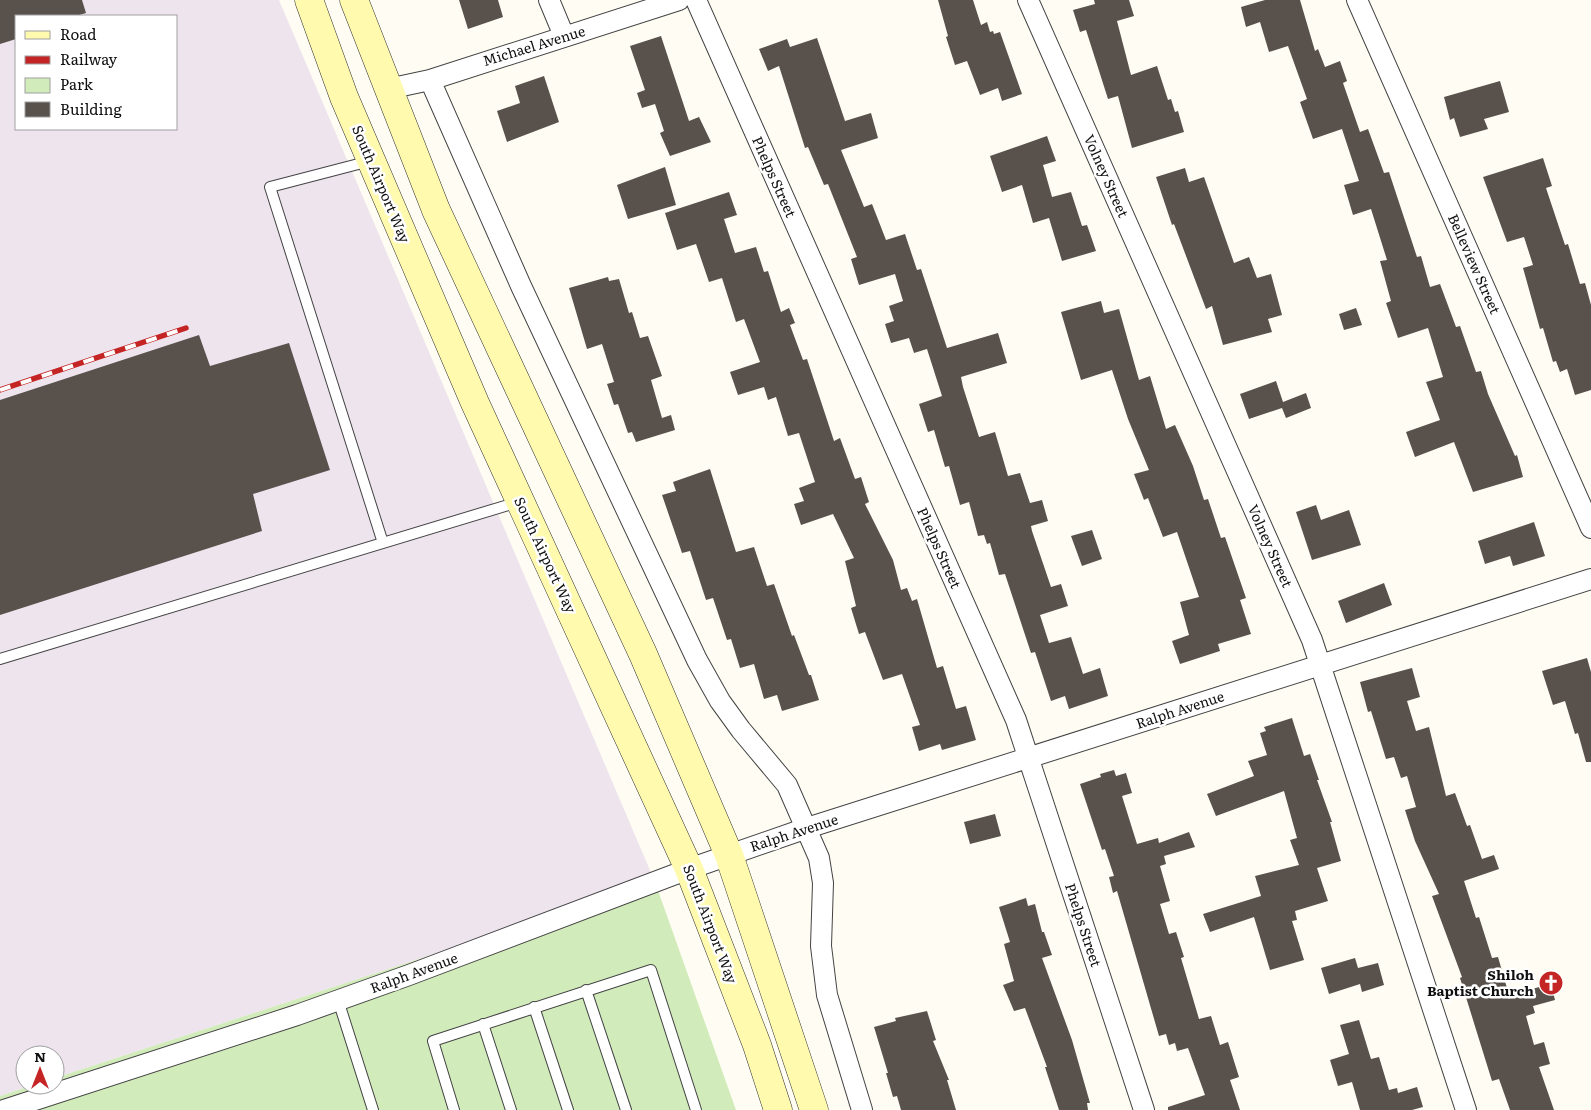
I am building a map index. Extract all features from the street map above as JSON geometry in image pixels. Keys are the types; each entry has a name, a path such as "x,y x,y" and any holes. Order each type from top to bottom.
{"main road":[{"name":"South Airport Way","path":"310,0 344,97 475,402 689,869 757,1045 778,1110"},
{"path":"354,0 436,210 642,654 729,855 814,1110"}],"street":[{"path":"549,0 564,36"},
{"name":"Michael Avenue","path":"388,89 430,80 679,0"},
{"name":"Phelps Street","path":"696,0 1012,711 1144,1110"},
{"name":"Volney Street","path":"1028,0 1321,665 1466,1110"},
{"name":"Belleview Street","path":"1357,0 1591,528"},
{"path":"430,80 521,286 697,660 731,716 787,785 807,828 819,858 822,883 820,946 826,995 862,1110"},
{"name":"Ralph Avenue","path":"4,1110 338,1000 689,869 807,828 1591,578"}],"lane":[{"path":"371,161 270,187 383,542"},
{"path":"0,660 520,501"},
{"path":"454,1110 433,1041 652,970 696,1110"},
{"path":"586,990 626,1110"},
{"path":"338,1000 373,1110"},
{"path":"534,1007 568,1110"},
{"path":"483,1024 511,1110"}],"shaded area":[{"path":"0,0 279,0 655,882 65,1075 65,1045 15,1045 15,1091 0,1096"}],"green space":[{"path":"655,882 736,1110 0,1110 0,1096 15,1091 15,1095 65,1095 65,1075"}],"building":[{"path":"0,0 82,0 86,13 79,15 15,15 15,39 0,44"},
{"path":"459,0 498,0 503,17 468,29"},
{"path":"938,0 973,0 981,25 987,22 990,32 993,31 994,34 1000,32 1022,94 1002,101 998,88 980,95 967,61 955,65 946,37 948,36"},
{"path":"1094,0 1129,0 1134,16 1117,21 1131,75 1157,66 1168,100 1171,99 1175,112 1178,111 1184,132 1132,148 1118,96 1108,99 1086,30 1080,32 1073,10 1095,4"},
{"path":"1265,0 1300,0 1315,51 1318,49 1325,67 1340,61 1347,81 1343,83 1360,132 1368,129 1384,173 1389,172 1417,257 1421,256 1430,287 1440,284 1456,327 1460,326 1476,372 1481,371 1488,394 1515,456 1517,455 1523,477 1473,492 1454,442 1415,457 1406,432 1440,420 1426,382 1443,377 1428,328 1398,338 1386,303 1391,301 1380,261 1387,260 1371,209 1353,215 1344,185 1359,181 1342,129 1313,139 1300,102 1307,99 1288,46 1269,52 1260,22 1246,27 1241,7"},
{"path":"661,36 689,121 699,117 711,142 670,156 660,133 664,131 655,104 642,108 637,93 645,90 630,46"},
{"path":"817,38 845,121 871,113 878,138 841,150 864,207 872,204 886,240 905,234 917,270 921,269 947,348 998,333 1007,363 961,377 963,387 979,437 995,432 1008,476 1020,473 1030,503 1042,500 1048,521 1031,526 1032,531 1051,587 1061,584 1068,606 1040,615 1049,643 1071,637 1083,674 1100,668 1108,696 1069,709 1065,696 1051,701 1035,652 1031,653 1005,574 999,575 990,543 987,544 984,535 978,536 969,502 960,505 949,466 945,467 934,430 928,432 919,404 942,396 927,349 914,353 909,338 891,343 885,324 894,321 889,306 903,301 895,274 859,285 851,259 857,257 828,184 824,185 808,147 805,148 779,66 768,71 759,49 787,39 790,47"},
{"path":"544,76 559,122 507,142 497,111 520,103 515,86"},
{"path":"1500,81 1509,112 1484,119 1488,129 1460,137 1454,118 1450,120 1444,97"},
{"path":"1047,136 1056,161 1043,165 1052,197 1071,192 1082,226 1087,225 1096,251 1062,261 1049,218 1033,223 1022,185 1002,192 990,156"},
{"path":"1543,158 1552,186 1546,188 1565,245 1568,244 1580,284 1585,283 1591,305 1591,390 1575,395 1567,369 1560,372 1556,361 1553,362 1543,328 1540,329 1523,268 1533,265 1524,237 1507,242 1483,177"},
{"path":"665,167 676,205 628,219 617,185"},
{"path":"1185,168 1189,182 1204,177 1234,263 1249,257 1257,278 1271,274 1282,315 1268,319 1272,332 1223,345 1212,306 1206,309 1174,224 1172,225 1156,177"},
{"path":"729,192 737,215 724,219 735,253 756,247 764,272 768,271 781,312 789,308 795,323 790,325 803,360 807,359 834,441 840,438 855,479 861,477 869,502 865,504 893,560 901,590 907,588 912,601 917,599 937,668 943,666 956,709 966,706 976,740 942,750 940,744 919,751 912,727 920,725 902,674 883,680 865,632 859,634 851,608 856,606 845,561 854,558 833,514 801,525 794,504 804,501 799,488 815,482 799,433 788,436 776,397 768,400 764,387 738,395 730,372 760,362 744,319 736,322 722,278 709,282 696,244 677,250 665,213"},
{"path":"608,277 609,281 619,279 629,313 632,312 640,338 648,336 662,376 651,380 662,418 671,415 675,430 636,442 632,432 628,433 618,404 614,405 607,384 614,382 602,344 587,349 569,288"},
{"path":"1101,301 1104,313 1119,309 1139,380 1150,376 1166,429 1175,425 1193,466 1204,500 1208,499 1221,538 1225,537 1246,598 1240,600 1251,634 1218,644 1220,651 1180,664 1172,641 1189,635 1180,602 1199,597 1177,532 1163,537 1148,498 1144,500 1134,474 1149,470 1128,419 1112,370 1081,380 1061,312"},
{"path":"1356,308 1362,325 1344,330 1339,314"},
{"path":"199,335 210,366 289,343 330,470 253,494 262,531 0,615 0,400"},
{"path":"1276,381 1283,402 1306,393 1311,408 1286,418 1282,408 1249,419 1240,394"},
{"path":"710,469 736,552 754,547 767,586 774,584 792,636 794,635 809,675 811,675 819,700 782,711 777,695 764,699 754,664 740,668 731,639 727,640 713,598 706,600 690,551 682,553 662,495 676,491 673,482"},
{"path":"1316,505 1321,520 1349,510 1361,545 1312,560 1296,512"},
{"path":"1534,522 1545,556 1513,566 1510,556 1485,564 1478,541"},
{"path":"1092,530 1102,559 1082,566 1071,536"},
{"path":"1384,583 1392,605 1346,623 1338,601"},
{"path":"1587,658 1591,672 1591,762 1586,762 1578,733 1575,734 1565,701 1553,705 1542,671"},
{"path":"1412,668 1420,697 1407,701 1416,731 1429,727 1446,796 1455,793 1467,826 1470,825 1482,859 1494,855 1499,869 1464,881 1476,918 1479,917 1492,958 1498,957 1509,995 1551,984 1555,1000 1533,1006 1535,1013 1526,1016 1534,1045 1544,1042 1550,1064 1539,1067 1554,1110 1510,1110 1499,1079 1492,1081 1460,978 1462,977 1432,896 1439,894 1415,841 1405,810 1416,807 1407,776 1401,778 1394,757 1386,759 1371,711 1368,712 1360,682"},
{"path":"1292,718 1304,756 1310,754 1319,780 1317,780 1332,822 1330,822 1341,861 1317,868 1328,901 1295,911 1297,920 1292,921 1304,960 1270,970 1254,917 1210,932 1203,914 1261,896 1255,876 1299,865 1290,840 1297,838 1284,791 1216,816 1207,794 1254,776 1248,761 1267,755 1260,733 1266,731 1264,727"},
{"path":"1114,770 1116,776 1126,773 1132,793 1122,796 1137,844 1158,838 1159,843 1189,832 1195,847 1164,856 1166,864 1160,866 1170,901 1160,904 1169,934 1176,932 1184,957 1181,958 1199,1019 1211,1016 1220,1045 1228,1042 1239,1077 1230,1080 1240,1110 1168,1110 1168,1107 1205,1095 1188,1048 1177,1051 1175,1043 1169,1045 1166,1034 1159,1036 1117,891 1113,893 1109,877 1114,876 1105,849 1102,850 1080,784 1101,777 1100,774"},
{"path":"995,814 1001,836 970,844 964,822"},
{"path":"1026,898 1028,906 1035,904 1042,932 1044,932 1052,955 1042,958 1072,1040 1090,1103 1087,1103 1088,1110 1059,1110 1045,1067 1047,1067 1025,1008 1014,1011 1003,985 1014,981 1004,944 1010,942 999,907"},
{"path":"1355,958 1358,968 1378,963 1384,985 1362,992 1360,984 1329,994 1321,968"},
{"path":"927,1011 936,1040 933,1041 949,1080 947,1080 956,1110 901,1110 897,1096 893,1097 874,1027 896,1021 895,1018"},
{"path":"1359,1020 1371,1059 1379,1057 1389,1090 1397,1088 1398,1093 1417,1087 1423,1107 1412,1110 1360,1110 1352,1082 1338,1086 1330,1060 1349,1054 1340,1025"}],"railway":[{"path":"0,390 186,328"}],"place":[{"name":"Shiloh Baptist Church","path":"1551,983"}]}
